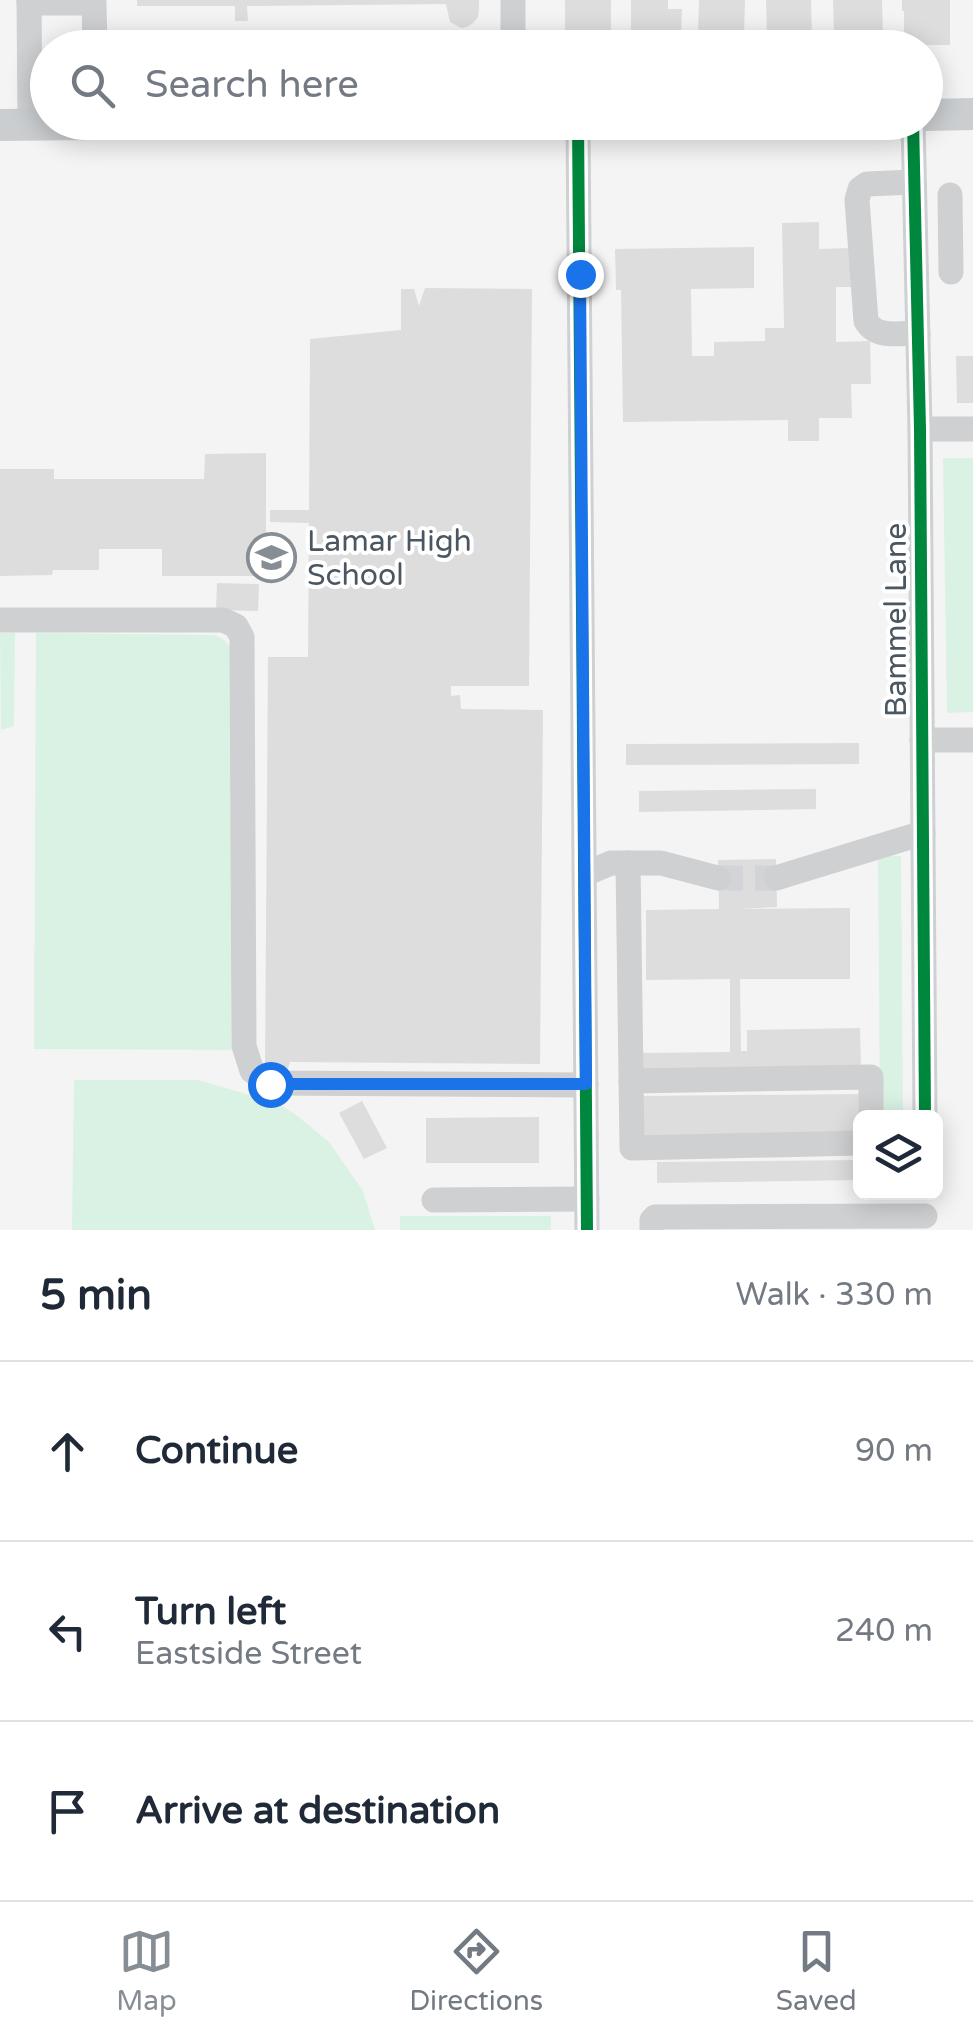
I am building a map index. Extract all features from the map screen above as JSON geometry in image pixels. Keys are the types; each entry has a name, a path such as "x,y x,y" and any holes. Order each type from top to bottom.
{"main road":[{"path":"943,115 973,114"}],"street":[{"path":"512,30 513,0"},
{"path":"15,125 29,2 94,2 95,30"},
{"path":"578,140 588,1230"},
{"name":"Bammel Lane","path":"913,140 920,430 925,1110"},
{"path":"914,182 867,184 860,189 857,200 866,321 870,329 880,333 918,332"},
{"path":"916,273 962,272 950,195"},
{"path":"920,430 973,429"},
{"path":"0,620 222,620 236,626 242,638 244,1046 252,1072 270,1084 586,1084"},
{"path":"922,740 973,740"},
{"path":"776,878 922,833"},
{"path":"585,874 610,863 661,863 718,878"},
{"path":"628,863 632,1148 853,1143"},
{"path":"631,1081 870,1078 871,1110"},
{"path":"434,1200 587,1199"},
{"path":"652,1230 655,1217 925,1213"}],"green space":[{"path":"943,458 973,458 973,712 947,713"},
{"path":"0,633 15,633 14,726 1,730"},
{"path":"36,633 213,635 230,648 231,1050 34,1049"},
{"path":"878,856 901,856 903,1110 880,1110"},
{"path":"74,1080 198,1080 277,1103 329,1142 363,1191 375,1230 72,1230"},
{"path":"400,1216 551,1216 551,1230 400,1230"}],"building":[{"path":"137,0 479,0 479,10 473,23 461,28 450,22 446,4 247,6 248,21 235,21 235,6 137,6"},
{"path":"565,0 611,0 611,30 565,30"},
{"path":"631,0 668,0 668,9 682,9 681,30 631,30"},
{"path":"699,0 745,0 744,30 698,30"},
{"path":"766,0 811,0 812,30 767,30"},
{"path":"833,0 882,0 883,30 834,30"},
{"path":"902,0 950,0 950,45 943,45 943,30 904,30"},
{"path":"819,222 819,249 850,248 851,287 836,287 836,342 870,341 871,384 851,384 852,418 819,418 819,441 788,441 788,420 623,422 621,290 616,290 615,249 754,247 754,288 691,289 692,356 714,356 714,342 765,341 765,328 784,328 782,223"},
{"path":"425,288 532,289 529,686 451,686 451,696 460,695 461,709 543,710 540,1064 290,1062 288,1068 265,1067 268,657 308,657 309,523 270,522 270,510 309,510 310,339 401,330 401,289 414,289 419,306"},
{"path":"956,356 973,356 973,403 957,403"},
{"path":"266,453 266,576 162,576 162,549 99,549 99,570 0,576 0,469 54,469 54,479 204,479 205,454"},
{"path":"217,583 259,584 258,611 216,610"},
{"path":"859,743 859,764 626,765 626,744"},
{"path":"816,789 816,809 639,812 639,791"},
{"path":"776,859 777,907 737,909 850,908 850,979 740,979 741,1051 747,1051 747,1030 860,1028 861,1070 639,1073 639,1053 730,1052 730,979 646,980 646,910 719,909 718,860"},
{"path":"860,1094 860,1110 853,1110 853,1136 640,1138 640,1096"},
{"path":"362,1101 387,1148 364,1159 339,1113"},
{"path":"539,1117 539,1163 426,1163 426,1118"},
{"path":"853,1160 853,1180 657,1183 657,1162"}],"tunnel":[{"path":"718,878 776,878"}],"cycle path":[{"path":"578,140 587,1230"},
{"path":"913,140 920,429 925,1110"}],"place":[{"name":"Lamar High School","path":"272,558"}],"route":[{"path":"270,1084 586,1084 580,274"}]}
